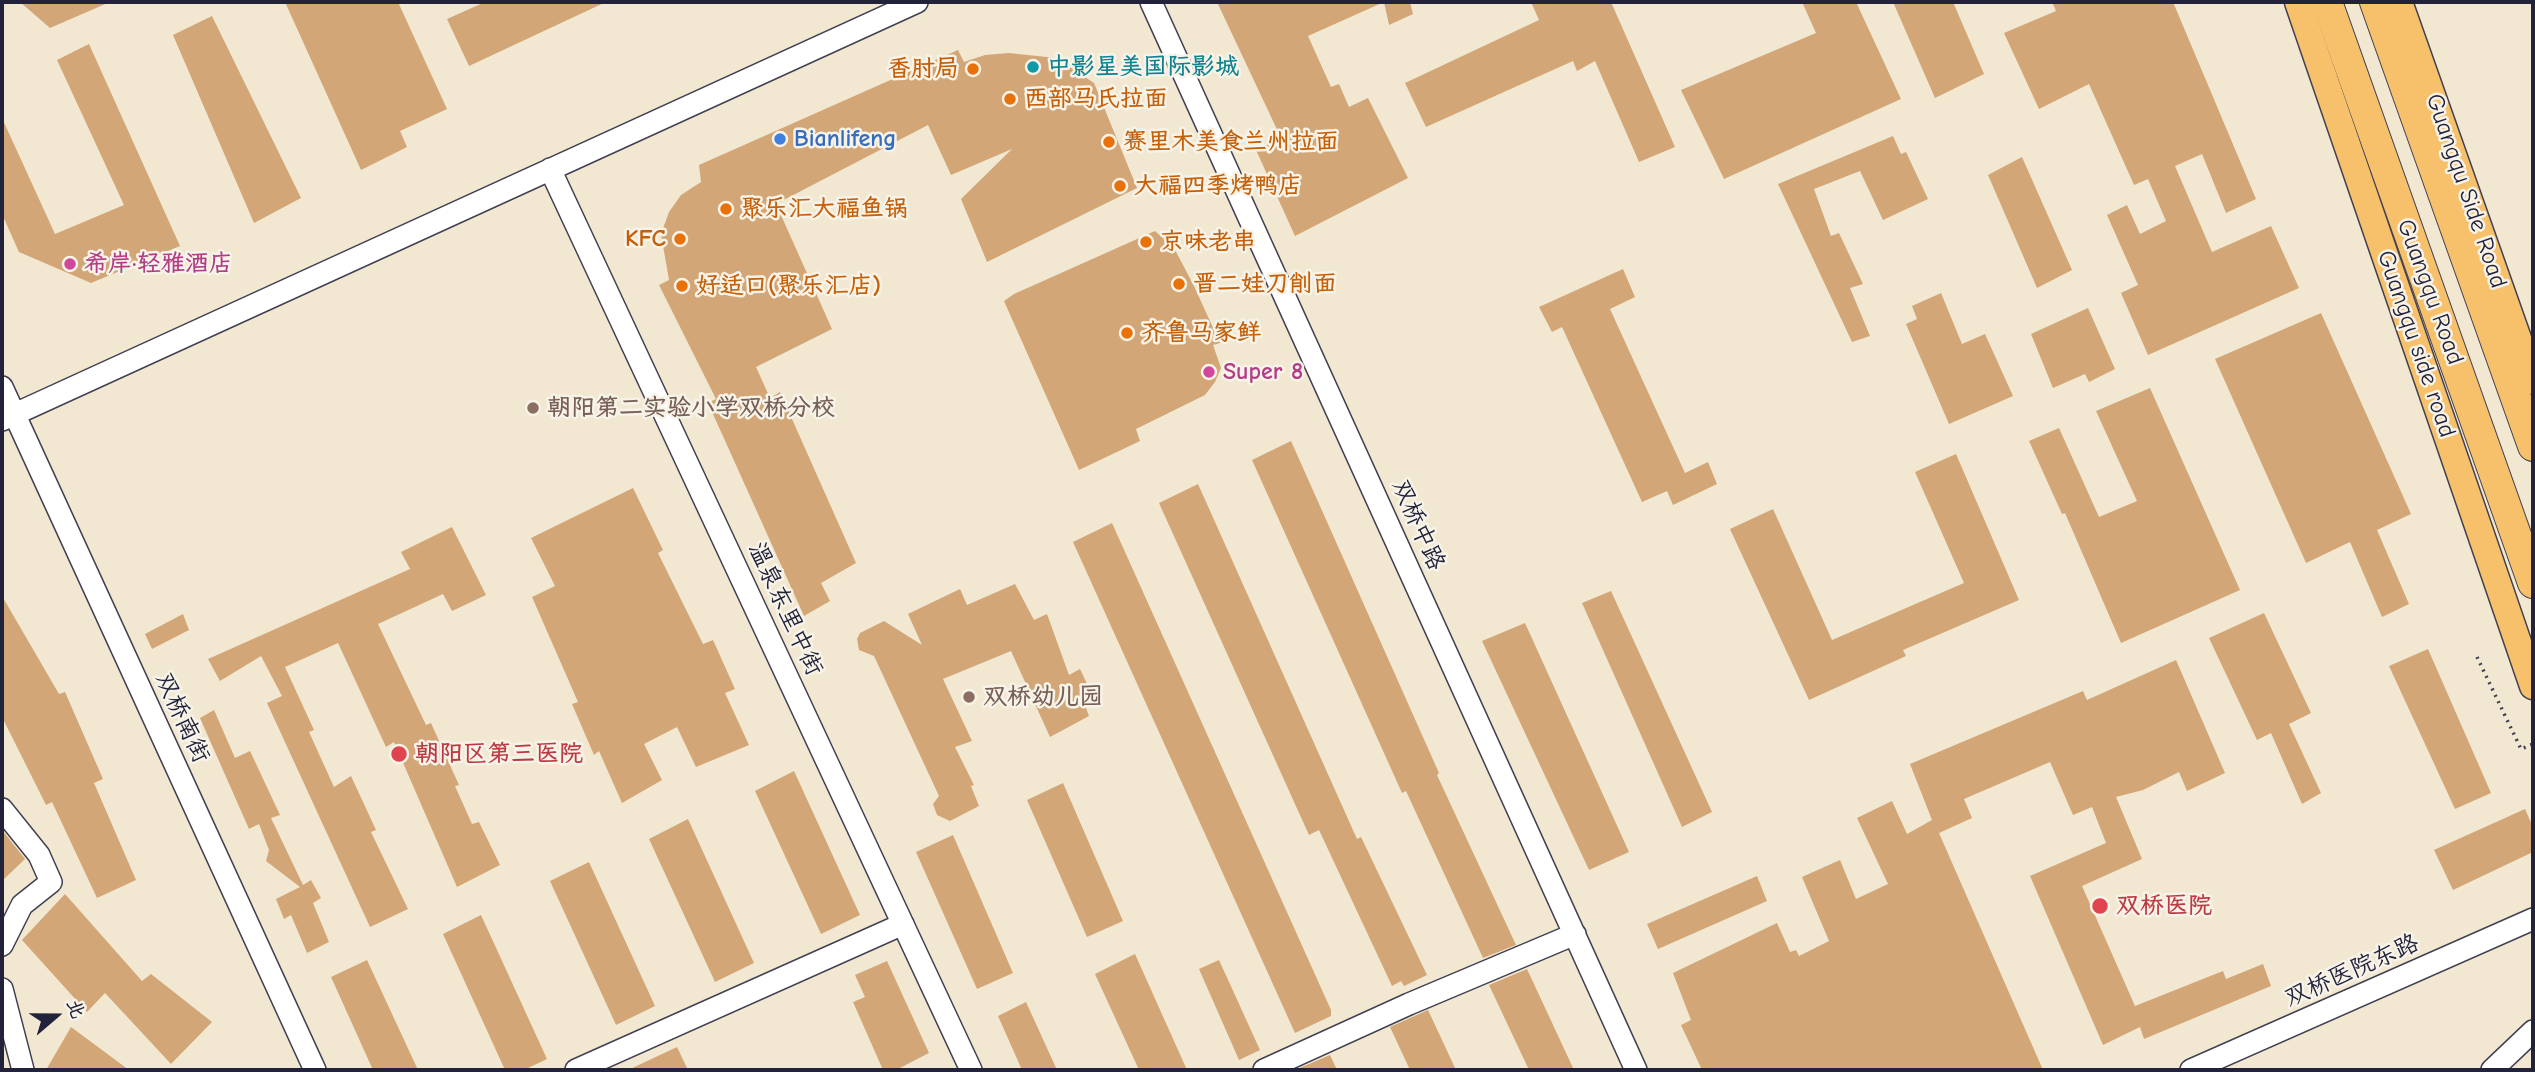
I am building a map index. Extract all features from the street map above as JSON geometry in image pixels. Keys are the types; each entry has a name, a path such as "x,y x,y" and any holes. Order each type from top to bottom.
{"highway":[{"name":"Guangqu Road","path":"2327,2 2533,583"},
{"name":"Guangqu Road","path":"2375,2 2533,446"}],"main road":[{"name":"Guangqu side road","path":"2298,2 2533,685"},
{"name":"Guangqu Side Road","path":"2399,2 2533,381"}],"street":[{"path":"8,417 917,2"},
{"name":"双桥中路","path":"1151,2 1636,1070"},
{"name":"温泉东里中街","path":"550,169 971,1070"},
{"name":"双桥南街","path":"2,387 8,417 315,1070"},
{"path":"2,809 39,855 51,882 22,905 2,945"},
{"name":"双桥医院东路","path":"2191,1070 2533,919"},
{"path":"576,1070 903,924"},
{"path":"1264,1070 1409,1003 1574,933"},
{"path":"2,989 23,1070"},
{"path":"2492,1070 2530,1035"}],"path":[{"path":"2477,657 2521,749 2533,744"}],"building":[{"path":"20,2 110,2 50,28"},
{"path":"285,2 398,2 447,109 400,131 407,147 361,170"},
{"path":"485,2 606,2 469,66 447,19"},
{"path":"1217,2 1384,2 1308,36 1331,87 1339,84 1349,107 1368,98 1408,178 1295,236 1256,150 1281,138"},
{"path":"1384,2 1410,2 1413,14 1389,25"},
{"path":"1531,2 1611,2 1675,147 1639,162 1595,61 1577,71 1573,61 1426,127 1405,83 1539,20"},
{"path":"1802,2 1856,2 1901,99 1724,179 1681,90 1816,33"},
{"path":"1893,2 1953,2 1984,74 1935,98"},
{"path":"2052,2 2173,2 2256,199 2226,213 2202,154 2175,166 2212,252 2271,226 2299,288 2148,355 2121,293 2138,285 2107,215 2127,205 2140,234 2166,221 2148,179 2134,185 2089,84 2039,109 2004,33 2056,11"},
{"path":"212,16 301,198 254,223 173,35"},
{"path":"89,44 180,246 91,283 19,252 2,214 2,118 55,234 124,205 57,60"},
{"path":"958,50 964,62 985,55 1009,53 1056,58 1094,83 1137,188 987,262 961,199 1012,149 951,175 928,125 776,204 832,329 756,367 770,398 780,392 856,563 821,583 830,601 804,616 708,403 716,399 659,285 669,280 661,234 669,212 681,195 701,182 699,165"},
{"path":"1893,136 1901,154 1906,152 1928,199 1883,220 1860,171 1814,189 1831,236 1839,233 1863,284 1850,288 1870,336 1852,342 1778,184"},
{"path":"2022,157 2072,270 2037,288 1988,175"},
{"path":"1155,231 1174,248 1194,286 1220,343 1213,345 1221,368 1205,395 1136,429 1140,441 1079,470 1004,301 1014,294"},
{"path":"1623,269 1635,297 1610,309 1685,473 1708,462 1717,484 1673,505 1667,491 1642,502 1562,327 1552,332 1539,307"},
{"path":"1941,293 1962,344 1985,334 2013,396 1949,424 1906,324 1917,319 1912,306"},
{"path":"2088,308 2115,369 2089,382 2085,374 2053,388 2031,334"},
{"path":"2321,313 2411,514 2377,530 2409,604 2382,617 2350,542 2306,563 2215,359"},
{"path":"2150,388 2240,590 2121,643 2065,513 2062,514 2029,441 2059,428 2099,517 2137,501 2096,411"},
{"path":"1291,441 1439,773 1437,775 1516,945 1483,958 1406,791 1402,793 1252,460"},
{"path":"1956,454 2019,600 1903,650 1906,656 1809,700 1730,529 1773,509 1832,640 1964,583 1915,472"},
{"path":"1198,484 1357,839 1361,837 1427,975 1404,986 1401,981 1392,986 1319,830 1309,835 1159,503"},
{"path":"633,488 663,550 658,553 703,644 713,640 735,689 725,693 749,745 696,767 677,727 644,744 662,780 622,803 599,751 594,755 572,704 578,702 532,597 555,586 531,538"},
{"path":"1112,523 1331,1010 1331,1016 1295,1033 1073,542"},
{"path":"452,527 486,595 452,611 443,594 378,624 426,725 431,723 459,785 455,786 472,824 479,822 500,865 457,887 394,742 386,747 338,643 285,667 314,730 309,732 334,787 351,776 376,830 371,832 408,909 370,927 267,703 282,696 261,656 220,681 208,659 410,569 401,552"},
{"path":"1015,584 1034,620 1047,614 1069,675 1080,669 1088,686 1080,692 1089,716 1050,737 1011,651 943,679 972,741 955,747 974,785 971,786 979,806 950,821 937,815 933,804 939,796 874,656 859,650 857,639 860,633 884,621 922,645 908,614 960,589 967,605"},
{"path":"1611,591 1712,812 1682,827 1582,603"},
{"path":"2,596 59,694 65,692 103,779 94,783 136,880 97,898 52,802 46,805 2,717"},
{"path":"2264,613 2311,713 2289,724 2321,793 2302,804 2271,733 2257,740 2209,638"},
{"path":"183,614 189,630 152,649 145,634"},
{"path":"1525,623 1629,852 1589,870 1482,641"},
{"path":"2428,649 2491,793 2455,809 2389,666"},
{"path":"2176,660 2225,773 2187,791 2179,772 2143,790 2116,797 2142,859 2082,886 2135,1006 2223,971 2226,979 2263,964 2271,986 2144,1039 2140,1027 2103,1045 2030,876 2106,843 2092,807 2073,815 2050,762 1964,799 1972,818 1939,833 2043,1070 1702,1070 1681,1025 1691,1020 1673,973 1777,923 1790,952 1796,950 1799,956 1829,941 1802,877 1840,860 1856,899 1888,884 1857,818 1892,801 1907,834 1932,820 1910,764 2083,691 2087,700"},
{"path":"214,710 235,758 250,751 280,815 271,818 303,885 311,880 321,898 313,903 329,942 307,953 291,915 284,919 276,899 300,887 266,861 269,850 259,824 249,829 200,718"},
{"path":"794,771 860,915 821,934 755,791"},
{"path":"1063,783 1123,921 1087,937 1027,800"},
{"path":"2525,809 2533,827 2533,852 2453,890 2434,850"},
{"path":"688,819 754,963 715,982 649,839"},
{"path":"2,830 25,859 2,881"},
{"path":"953,835 1013,973 977,989 916,852"},
{"path":"589,862 655,1006 616,1025 550,881"},
{"path":"1757,876 1767,901 1658,949 1647,924"},
{"path":"65,894 142,981 151,974 212,1022 171,1064 105,993 87,1012 22,940"},
{"path":"481,915 547,1059 524,1070 505,1070 443,934"},
{"path":"1135,954 1187,1070 1139,1070 1095,974"},
{"path":"367,960 418,1070 373,1070 331,977"},
{"path":"1219,960 1260,1050 1239,1060 1199,969"},
{"path":"887,961 929,1053 896,1070 883,1070 853,1002 865,997 855,975"},
{"path":"1527,969 1574,1070 1529,1070 1489,985"},
{"path":"1026,1002 1057,1070 1022,1070 998,1016"},
{"path":"1428,1010 1456,1070 1410,1070 1390,1027"},
{"path":"71,1027 129,1070 46,1070"},
{"path":"677,1047 688,1070 628,1070"},
{"path":"1330,1055 1337,1070 1295,1070"}],"place":[{"name":"中影星美国际影城","path":"1033,67"},
{"name":"香肘局","path":"973,69"},
{"name":"西部马氏拉面","path":"1010,99"},
{"name":"Bianlifeng","path":"780,139"},
{"name":"赛里木美食兰州拉面","path":"1109,142"},
{"name":"大福四季烤鸭店","path":"1120,186"},
{"name":"聚乐汇大福鱼锅","path":"726,209"},
{"name":"KFC","path":"680,239"},
{"name":"京味老串","path":"1146,242"},
{"name":"希岸·轻雅酒店","path":"70,264"},
{"name":"晋二娃刀削面","path":"1179,284"},
{"name":"好适口(聚乐汇店)","path":"682,286"},
{"name":"齐鲁马家鲜","path":"1127,333"},
{"name":"Super 8","path":"1209,372"},
{"name":"朝阳第二实验小学双桥分校","path":"533,408"},
{"name":"双桥幼儿园","path":"969,697"},
{"name":"朝阳区第三医院","path":"399,754"},
{"name":"双桥医院","path":"2100,906"}]}
